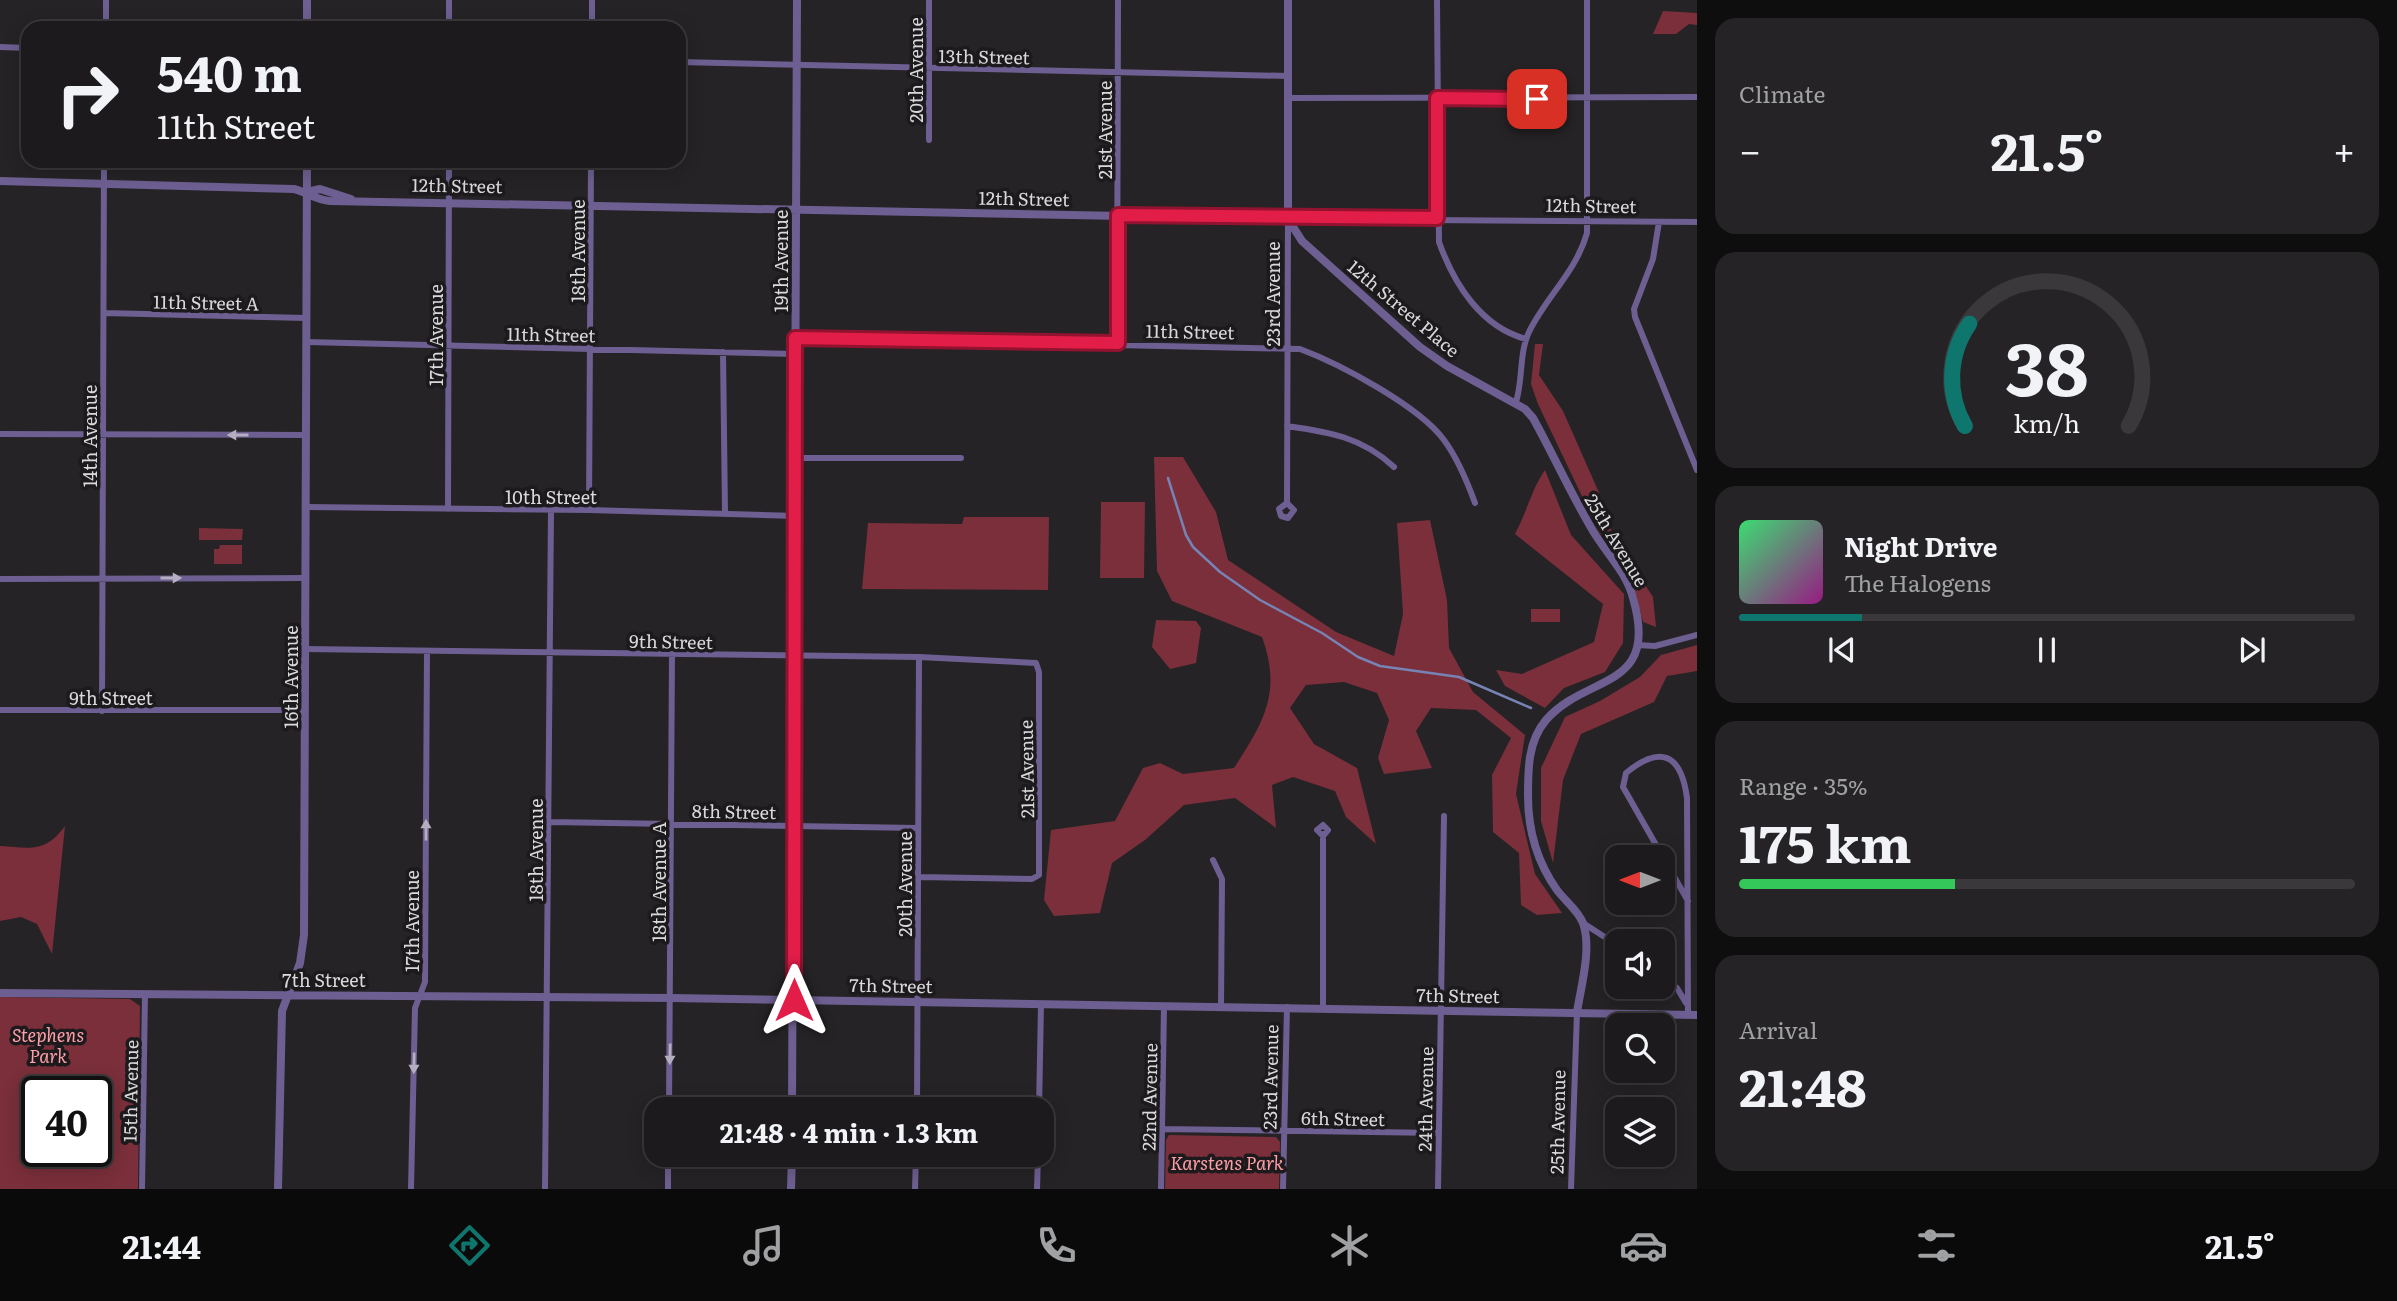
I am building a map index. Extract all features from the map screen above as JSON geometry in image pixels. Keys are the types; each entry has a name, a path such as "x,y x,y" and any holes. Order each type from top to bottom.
{"street":[{"path":"106,0 106,21"},
{"path":"307,0 307,21"},
{"path":"449,0 449,21"},
{"path":"592,0 592,21"},
{"name":"19th Avenue","path":"792,1097 797,0"},
{"name":"20th Avenue","path":"929,0 929,140"},
{"name":"21st Avenue","path":"1118,0 1118,343"},
{"name":"23rd Avenue","path":"1287,503 1288,0"},
{"path":"1437,0 1439,242 1446,262 1469,299 1491,322 1526,339"},
{"path":"1516,402 1521,386 1526,339 1576,262 1588,221 1587,0"},
{"path":"0,47 21,48"},
{"name":"13th Street","path":"686,62 1288,76"},
{"path":"1287,98 1697,97"},
{"name":"14th Avenue","path":"102,711 104,168"},
{"name":"16th Avenue","path":"278,1189 282,1011 300,963 303,944 307,168"},
{"name":"17th Avenue","path":"448,509 449,168"},
{"name":"18th Avenue","path":"589,510 591,168"},
{"name":"12th Street","path":"0,181 307,192 319,200 1287,219 1697,222"},
{"name":"12th Street Place","path":"1287,219 1302,241 1420,346 1447,366 1516,402"},
{"path":"1659,222 1653,258 1634,313 1697,470"},
{"name":"11th Street A","path":"104,313 306,318"},
{"name":"11th Street","path":"795,338 1300,349 1349,369 1422,420 1447,445 1475,503"},
{"name":"11th Street","path":"306,342 795,354"},
{"path":"723,352 725,513"},
{"name":"25th Avenue","path":"1516,402 1533,418 1573,497 1628,583 1637,615 1637,645"},
{"path":"1287,426 1345,435 1360,442 1394,467"},
{"path":"0,434 306,435"},
{"path":"795,458 961,458"},
{"name":"10th Street","path":"306,507 589,510 796,516"},
{"name":"18th Avenue","path":"545,1189 551,510"},
{"path":"0,579 306,578"},
{"path":"1605,937 1583,923 1544,871 1532,839 1528,818 1530,754 1546,720 1567,703 1617,678 1629,664 1637,645 1655,646 1697,635"},
{"name":"9th Street","path":"305,649 919,657 1036,663"},
{"name":"17th Avenue","path":"411,1189 415,1008 425,982 427,651"},
{"name":"18th Avenue A","path":"669,1097 672,654"},
{"name":"20th Avenue","path":"917,1097 919,657"},
{"name":"21st Avenue","path":"919,877 1032,879 1039,875 1039,672 1036,663"},
{"name":"9th Street","path":"0,710 305,710"},
{"path":"1688,901 1623,787 1626,774 1656,755 1671,758 1686,790 1691,1012"},
{"name":"24th Avenue","path":"1438,1189 1444,816"},
{"name":"8th Street","path":"550,822 918,828"},
{"path":"1323,836 1323,1008"},
{"path":"1213,860 1222,879 1221,1007"},
{"name":"25th Avenue","path":"1571,1189 1577,1012 1585,945 1583,923"},
{"path":"1675,987 1691,1012"},
{"name":"7th Street","path":"0,993 671,998 1691,1012"},
{"name":"15th Avenue","path":"142,1189 145,994"},
{"path":"1039,1097 1041,1004"},
{"name":"22nd Avenue","path":"1161,1189 1164,1006"},
{"name":"23rd Avenue","path":"1283,1189 1287,1007"},
{"name":"6th Street","path":"1162,1129 1439,1133"},
{"path":"668,1167 668,1189"},
{"path":"791,1189 792,1167"},
{"path":"915,1189 916,1167"},
{"path":"1037,1189 1038,1167"}],"green space":[{"path":"1663,11 1697,13 1697,25 1689,24 1676,34 1653,34"},
{"path":"1535,344 1543,344 1539,375 1563,411 1604,504 1613,536 1653,597 1656,627 1643,622 1631,575 1599,532 1538,404 1531,384"},
{"path":"1154,457 1183,457 1216,512 1228,560 1336,632 1394,656 1403,614 1397,523 1430,520 1447,600 1449,648 1473,692 1525,735 1516,794 1535,874 1562,913 1537,915 1521,905 1519,853 1493,832 1492,775 1511,738 1476,710 1431,708 1416,731 1432,768 1384,774 1378,758 1389,720 1377,693 1344,682 1306,685 1290,708 1314,744 1357,768 1376,844 1346,817 1335,791 1293,777 1272,785 1276,828 1235,798 1184,805 1145,840 1112,863 1100,913 1054,916 1044,900 1051,830 1115,821 1143,768 1160,763 1183,774 1234,768 1254,736 1267,706 1270,674 1262,637 1172,601 1157,571"},
{"path":"1545,470 1571,535 1624,594 1623,643 1605,672 1564,688 1545,708 1505,686 1496,670 1522,674 1594,642 1603,604 1515,534"},
{"path":"1101,502 1145,502 1144,578 1100,578"},
{"path":"964,517 1049,517 1048,590 862,589 868,523 962,524"},
{"path":"199,528 243,529 242,540 199,540"},
{"path":"220,545 242,545 242,564 214,564 214,549 219,549"},
{"path":"1531,609 1560,609 1560,622 1531,622"},
{"path":"1156,620 1196,621 1201,628 1196,663 1170,669 1152,647"},
{"path":"1697,645 1697,671 1667,676 1654,702 1581,734 1563,780 1553,863 1541,821 1541,768 1565,717 1600,701 1640,677 1661,655"},
{"path":"65,826 52,954 37,924 21,917 0,921 0,846 29,848 44,845"},
{"name":"Stephens Park","path":"0,997 130,999 140,1006 138,1189 0,1189"},
{"name":"Karstens Park","path":"1169,1135 1276,1137 1280,1142 1279,1189 1165,1189 1166,1140"}],"waterway":[{"path":"1168,478 1186,535 1193,547 1220,572 1260,600 1322,633 1358,657 1380,666 1459,677 1531,708"}],"route":[{"path":"794,1000 795,338 1118,343 1118,215 1304,219 1437,218 1437,98 1537,99"}]}
